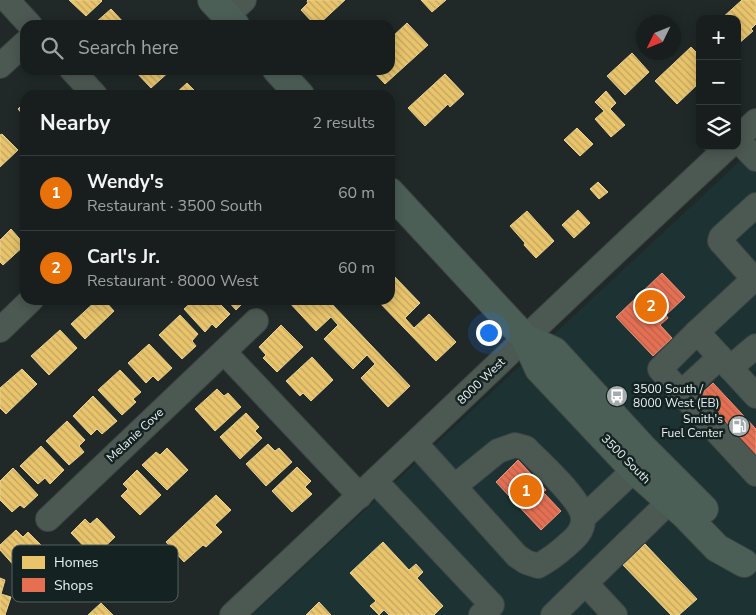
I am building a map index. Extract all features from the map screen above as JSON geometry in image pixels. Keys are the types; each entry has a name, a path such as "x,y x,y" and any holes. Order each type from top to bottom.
{"main road":[{"path":"282,75 295,90"},
{"name":"3500 South","path":"395,197 525,338 539,369 634,470 685,515 717,548 752,564"},
{"name":"3500 South","path":"525,338 554,351 642,447 730,536 752,564"}],"street":[{"path":"7,0 25,20"},
{"path":"0,66 20,48"},
{"path":"77,75 90,90"},
{"path":"741,135 756,121"},
{"path":"741,143 756,159"},
{"name":"8000 West","path":"232,615 416,444 525,338 725,150"},
{"path":"756,205 721,237 720,242 755,278 660,369 756,474"},
{"path":"0,330 26,305"},
{"name":"Melanie Cove","path":"48,519 256,321"},
{"path":"697,332 756,396"},
{"path":"681,393 725,363 756,346"},
{"path":"224,352 492,605 481,615"},
{"path":"416,444 517,556 526,562 538,566 552,559 575,538 582,528 583,518 580,507 573,497 526,448 515,445 498,451 455,486"},
{"path":"583,518 634,470"},
{"path":"553,615 670,502"},
{"path":"586,584 615,615"}],"shaded area":[{"path":"756,146 756,615 252,615"}],"building: Homes":[{"path":"69,0 101,0 102,1 86,16"},
{"path":"345,0 323,20 310,20 301,10 308,3 307,1"},
{"path":"421,0 446,0 432,12"},
{"path":"742,0 756,0 756,24 751,29 753,31 741,42 741,15 725,15"},
{"path":"111,9 121,20 98,20"},
{"path":"407,23 428,45 395,75 395,42 395,34"},
{"path":"691,47 696,52 696,86 677,104 655,81 677,60 681,60 681,56"},
{"path":"632,53 636,60 638,60 649,72 625,95 607,76"},
{"path":"445,74 464,94 450,107 448,104 425,126 408,108"},
{"path":"139,75 165,75 151,88"},
{"path":"377,75 395,75 385,84"},
{"path":"187,83 194,90 179,90"},
{"path":"606,91 616,103 610,109 625,125 611,137 595,119 604,111 595,102"},
{"path":"577,128 593,144 580,156 564,140"},
{"path":"2,134 18,150 0,167 0,135"},
{"path":"598,182 608,192 599,199 590,189"},
{"path":"578,210 590,223 574,238 562,225"},
{"path":"527,211 554,241 536,258 510,226"},
{"path":"11,229 20,239 20,250 3,265 0,262 0,240"},
{"path":"395,277 420,303 405,318 414,328 429,314 456,342 436,361 382,305 395,305"},
{"path":"92,305 109,305 114,311 85,339 71,324"},
{"path":"188,305 221,305 230,314 216,328 212,324 205,332 184,309"},
{"path":"232,305 241,305 236,310"},
{"path":"292,305 333,305 410,386 388,407 361,378 375,364 367,355 353,369 324,339 338,325 331,317 316,331"},
{"path":"180,315 198,334 192,341 196,346 182,359 159,335"},
{"path":"281,325 303,347 277,372 263,358 266,355 259,347"},
{"path":"60,330 77,348 49,375 31,356"},
{"path":"149,344 172,368 158,381 153,376 146,383 128,363"},
{"path":"312,357 333,380 311,401 303,393 300,396 286,381"},
{"path":"22,369 37,384 6,414 0,408 0,388"},
{"path":"120,370 141,392 133,399 136,402 122,415 98,390"},
{"path":"217,389 224,396 228,393 241,407 215,431 195,409"},
{"path":"93,396 117,421 102,434 97,429 91,435 73,416"},
{"path":"246,413 259,427 255,431 262,438 240,459 220,437"},
{"path":"67,421 85,440 79,446 84,452 69,465 46,441"},
{"path":"268,444 275,451 279,448 292,462 266,486 246,464"},
{"path":"41,446 64,470 50,484 45,478 38,484 20,466"},
{"path":"167,448 188,470 167,490 142,465 156,452 160,455"},
{"path":"297,467 311,481 305,487 312,494 292,512 272,491"},
{"path":"13,468 38,495 24,508 20,505 12,512 0,500 0,481"},
{"path":"137,470 161,495 140,515 121,496 128,489 123,484"},
{"path":"216,495 231,510 215,525 222,532 206,547 203,545 184,562 178,555 178,545 169,545 166,542"},
{"path":"97,518 115,537 107,545 82,545 71,533 85,519 90,524"},
{"path":"16,530 23,537 28,532 41,545 12,545 12,563 0,550 0,545"},
{"path":"383,542 409,570 416,564 423,572 417,578 443,606 434,615 389,615 384,610 379,615 370,606 376,601 350,573"},
{"path":"645,544 697,599 679,615 671,615 623,565"},
{"path":"0,578 5,580 1,594 11,597 5,615 0,615"},
{"path":"319,602 331,615 306,615"},
{"path":"101,603 113,615 88,615"}],"building: Shops":[{"path":"662,273 685,297 666,315 668,318 660,325 672,338 653,356 616,317"},
{"path":"713,383 756,429 756,457 699,396"},
{"path":"518,460 546,490 543,492 561,511 541,530 496,482"}],"place":[{"name":"Carl's Jr.","path":"651,306"},
{"name":"3500 South / 8000 West (EB)","path":"617,396"},
{"name":"Smith's Fuel Center","path":"739,426"},
{"name":"Wendy's","path":"526,491"}]}
